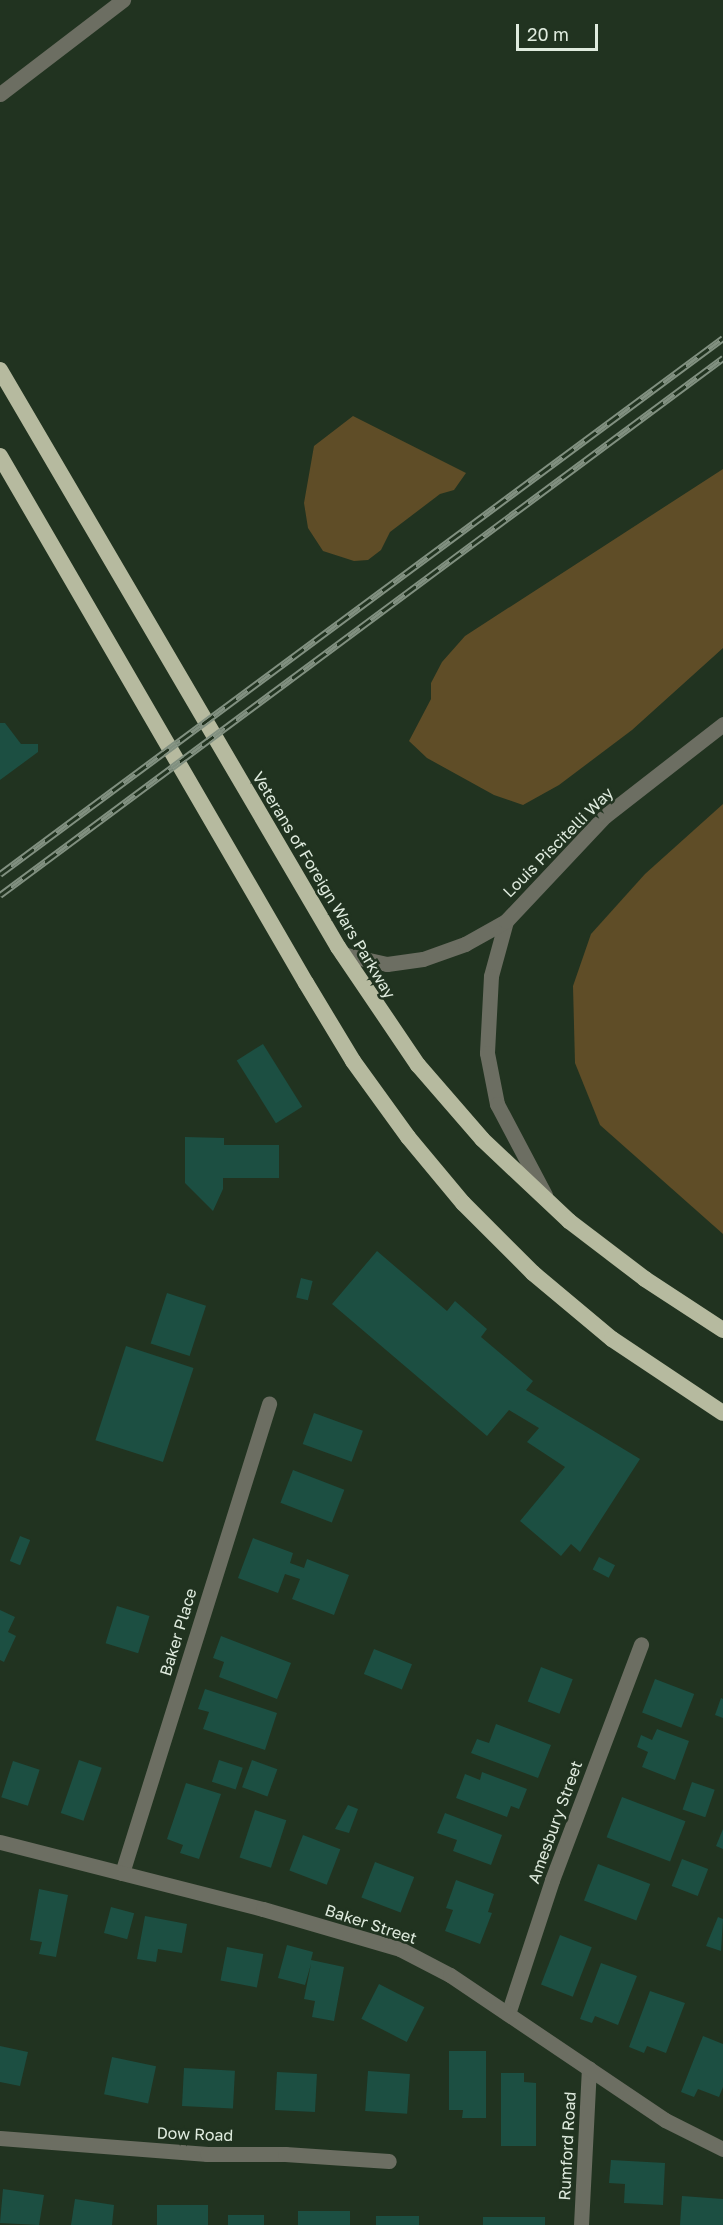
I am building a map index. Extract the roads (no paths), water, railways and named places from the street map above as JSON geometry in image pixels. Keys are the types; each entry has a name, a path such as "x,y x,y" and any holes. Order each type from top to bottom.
{"highway":[{"name":"Veterans of Foreign Wars Parkway","path":"0,370 342,954 386,1022 437,1089 549,1203 645,1279 723,1330"},
{"path":"0,456 316,1000 362,1074 408,1137 462,1203 533,1273 612,1339 723,1413"}],"street":[{"path":"0,94 123,0"},
{"name":"Louis Piscitelli Way","path":"342,954 387,964 423,959 465,944 506,921 605,816 723,724"},
{"name":"Louis Piscitelli Way","path":"506,921 491,976 488,1053 498,1104 549,1203"},
{"name":"Baker Place","path":"122,1873 268,1402"},
{"name":"Amesbury Street","path":"508,2014 552,1880 640,1644"},
{"name":"Baker Street","path":"0,1842 400,1949 450,1975 665,2120 723,2149"},
{"name":"Rumford Road","path":"581,2225 589,2068"},
{"name":"Dow Road","path":"0,2138 207,2154 285,2154 389,2161"}],"railway":[{"path":"0,874 723,338"},
{"path":"0,895 723,358"}]}
